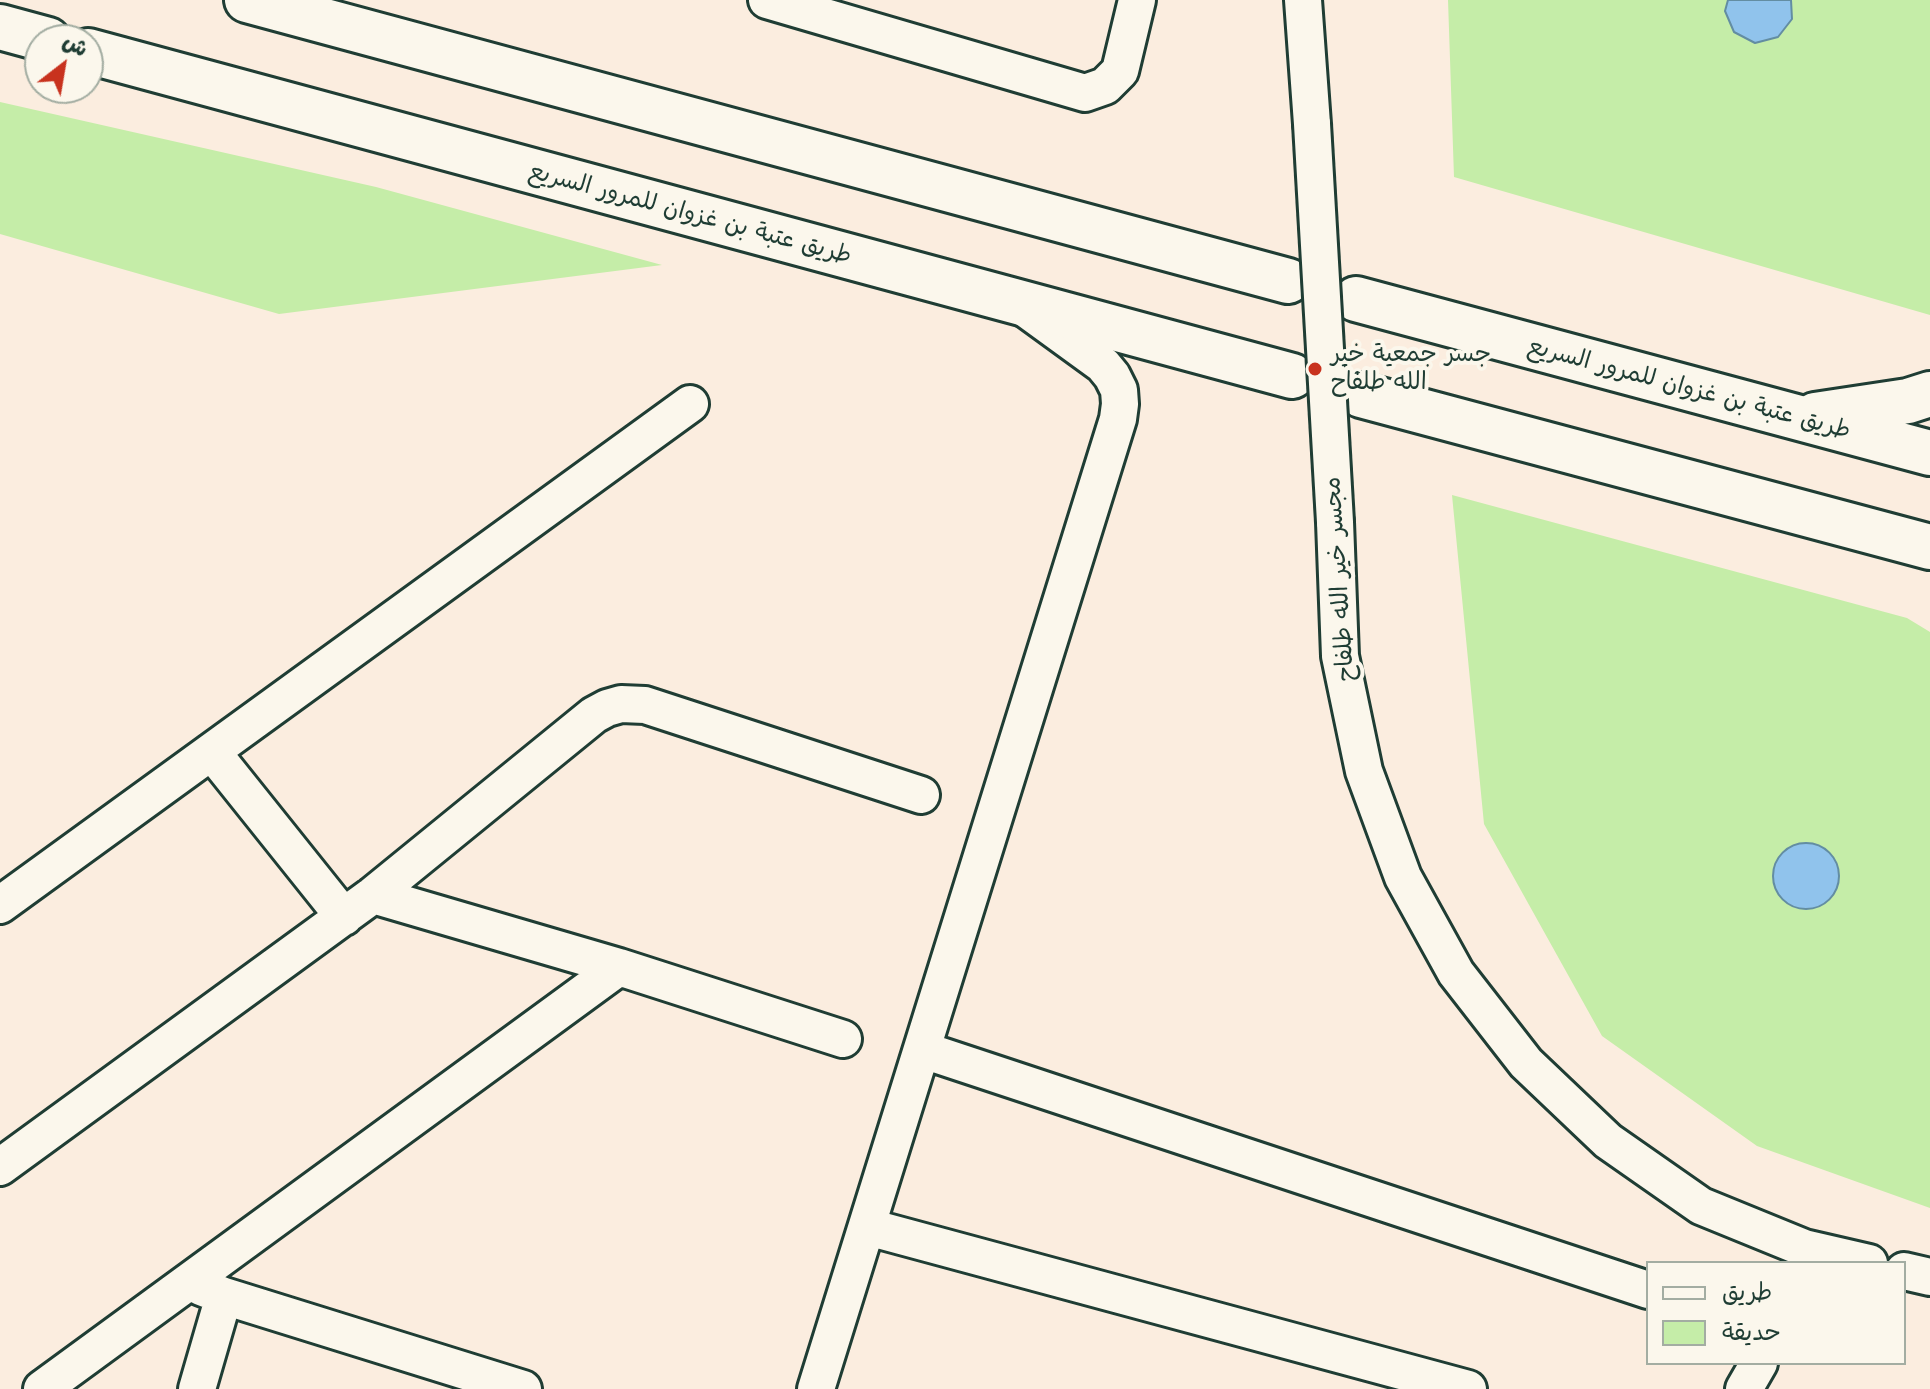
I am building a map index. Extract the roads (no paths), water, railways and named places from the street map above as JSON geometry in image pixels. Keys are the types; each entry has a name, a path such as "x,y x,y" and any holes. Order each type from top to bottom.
{"highway":[{"path":"247,0 1288,281"},
{"path":"0,27 24,34"},
{"name":"طريق عتبة بن غزوان للمرور السريع","path":"104,55 1292,376"},
{"name":"طريق عتبة بن غزوان للمرور السريع","path":"1356,299 1930,453"},
{"path":"1794,418 1908,401 1930,394"},
{"path":"1361,395 1930,547"},
{"path":"1765,504 1930,568"}],"street":[{"path":"767,0 1085,93 1105,86 1120,71 1137,0"},
{"name":"مجسر خير الله طلفاح","path":"1303,0 1335,522 1340,656 1364,771 1403,877 1456,973 1526,1063 1608,1141 1701,1206 1801,1256 1850,1261"},
{"path":"816,1389 1120,404 1119,390 1103,365 1017,302"},
{"path":"0,905 690,404"},
{"path":"0,1167 373,895 594,715 621,704 645,705 921,795"},
{"path":"212,752 344,917"},
{"path":"373,895 619,967 843,1039"},
{"path":"42,1389 619,967"},
{"path":"923,1050 1646,1289"},
{"path":"868,1227 1468,1389"},
{"path":"1906,1271 1930,1277"},
{"path":"189,1282 224,1296 523,1389"},
{"path":"197,1389 224,1296"},
{"path":"1744,1389 1758,1365"}],"water":[{"path":"1728,0 1791,0 1792,19 1778,37 1755,43 1734,32 1725,11"},
{"path":"1806,843 1819,846 1829,853 1836,863 1839,876 1836,889 1829,899 1819,906 1806,909 1793,906 1783,899 1776,889 1773,876 1776,863 1783,853 1793,846"}],"place":[{"name":"جسر جمعية خير الله طلفاح","path":"1315,369"}]}
